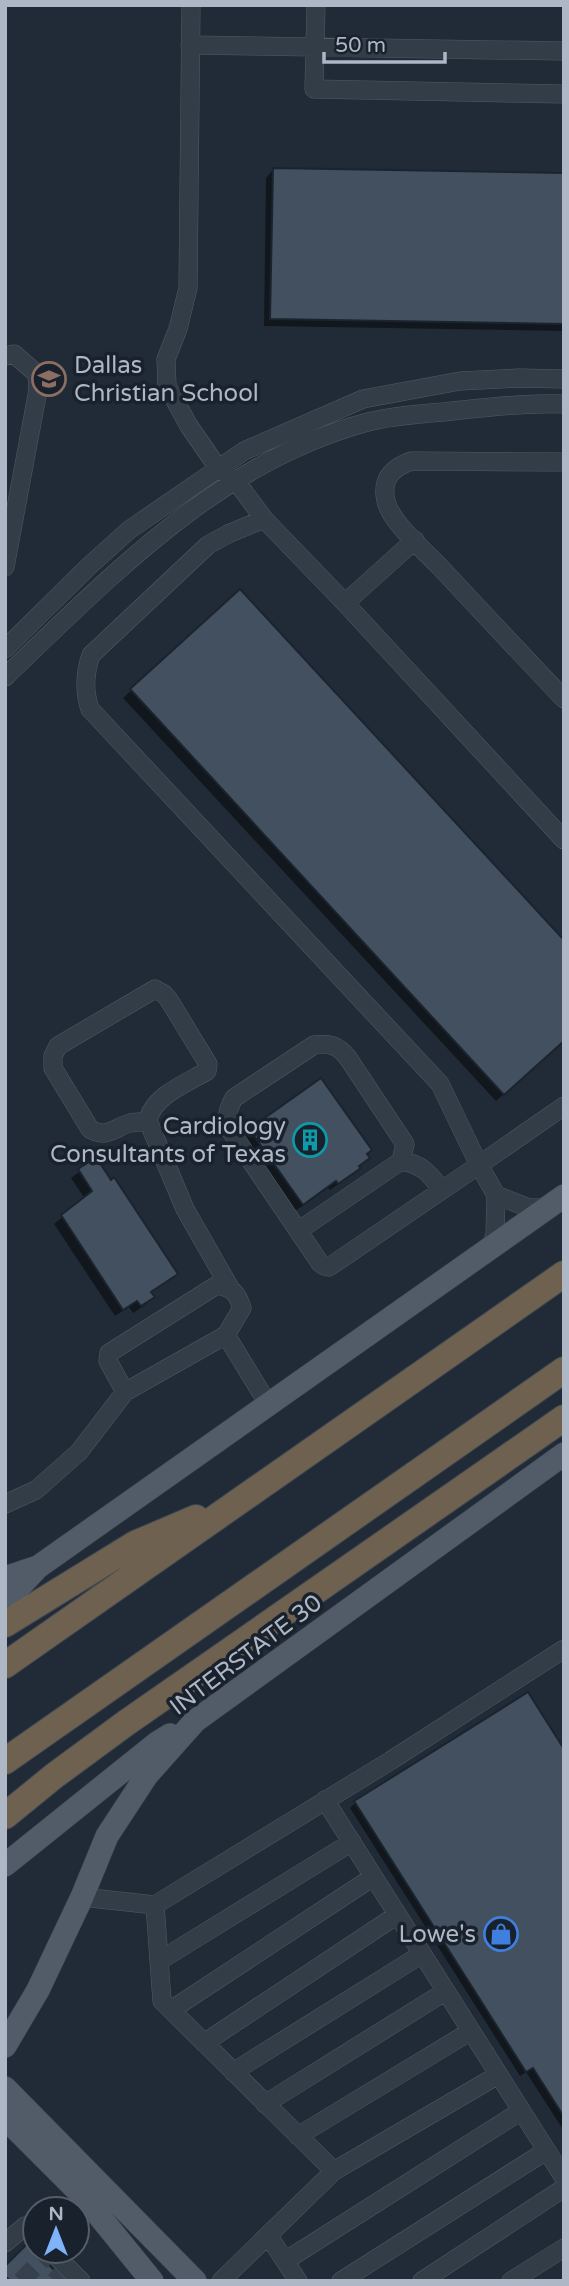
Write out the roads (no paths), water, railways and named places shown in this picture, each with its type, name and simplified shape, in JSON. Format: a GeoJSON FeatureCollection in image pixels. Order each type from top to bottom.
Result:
{"type":"FeatureCollection","features":[{"type":"Feature","properties":{"kind":"highway"},"geometry":{"type":"LineString","coordinates":[[5,1665],[564,1274]]}},
{"type":"Feature","properties":{"kind":"highway"},"geometry":{"type":"LineString","coordinates":[[5,1761],[564,1370]]}},
{"type":"Feature","properties":{"kind":"highway"},"geometry":{"type":"LineString","coordinates":[[5,1816],[64,1768],[215,1660],[564,1418]]}},
{"type":"Feature","properties":{"kind":"highway"},"geometry":{"type":"LineString","coordinates":[[5,1624],[135,1544],[249,1495]]}},
{"type":"Feature","properties":{"kind":"main road"},"geometry":{"type":"LineString","coordinates":[[5,1599],[38,1567],[555,1202]]}},
{"type":"Feature","properties":{"kind":"main road","name":"INTERSTATE 30"},"geometry":{"type":"LineString","coordinates":[[5,2046],[38,1990],[82,1897],[107,1836],[147,1774],[195,1721],[564,1454]]}},
{"type":"Feature","properties":{"kind":"main road"},"geometry":{"type":"LineString","coordinates":[[5,1578],[38,1567]]}},
{"type":"Feature","properties":{"kind":"main road"},"geometry":{"type":"LineString","coordinates":[[5,1865],[157,1743],[195,1721]]}},
{"type":"Feature","properties":{"kind":"main road"},"geometry":{"type":"LineString","coordinates":[[5,2088],[195,2281]]}},
{"type":"Feature","properties":{"kind":"main road"},"geometry":{"type":"LineString","coordinates":[[5,2118],[83,2196],[152,2281]]}},
{"type":"Feature","properties":{"kind":"street"},"geometry":{"type":"LineString","coordinates":[[191,5],[188,288],[178,329],[166,359],[167,386],[218,468],[236,481],[264,519],[564,840]]}},
{"type":"Feature","properties":{"kind":"street"},"geometry":{"type":"LineString","coordinates":[[316,5],[314,89],[564,94]]}},
{"type":"Feature","properties":{"kind":"street"},"geometry":{"type":"LineString","coordinates":[[190,45],[564,51]]}},
{"type":"Feature","properties":{"kind":"street"},"geometry":{"type":"LineString","coordinates":[[5,356],[14,354],[37,374],[38,390],[5,567]]}},
{"type":"Feature","properties":{"kind":"street"},"geometry":{"type":"LineString","coordinates":[[5,649],[128,530],[244,451],[363,399],[460,381],[564,379]]}},
{"type":"Feature","properties":{"kind":"street"},"geometry":{"type":"LineString","coordinates":[[5,677],[110,575],[201,502],[303,444],[368,422],[525,403],[564,404]]}},
{"type":"Feature","properties":{"kind":"street"},"geometry":{"type":"LineString","coordinates":[[564,462],[411,461],[396,466],[386,480],[386,499],[391,513],[564,699]]}},
{"type":"Feature","properties":{"kind":"street"},"geometry":{"type":"LineString","coordinates":[[264,519],[208,545],[91,654],[87,667],[86,698],[90,709],[440,1084],[496,1195],[495,1235],[489,1249]]}},
{"type":"Feature","properties":{"kind":"street"},"geometry":{"type":"LineString","coordinates":[[345,603],[415,540]]}},
{"type":"Feature","properties":{"kind":"street"},"geometry":{"type":"LineString","coordinates":[[5,1504],[36,1490],[79,1452],[125,1392],[226,1335],[242,1308],[238,1294],[230,1288],[185,1209],[148,1121],[149,1112],[156,1103],[207,1071],[208,1064],[169,1000],[155,989],[58,1046],[53,1056],[53,1068],[90,1129],[99,1134],[110,1134],[128,1124],[148,1121]]}},
{"type":"Feature","properties":{"kind":"street"},"geometry":{"type":"LineString","coordinates":[[401,1161],[405,1144],[339,1047],[326,1043],[314,1045],[234,1098],[227,1110],[227,1121],[233,1133],[320,1263],[330,1267],[564,1106]]}},
{"type":"Feature","properties":{"kind":"street"},"geometry":{"type":"LineString","coordinates":[[298,1231],[401,1161],[416,1163],[427,1170],[441,1189]]}},
{"type":"Feature","properties":{"kind":"street"},"geometry":{"type":"LineString","coordinates":[[496,1195],[529,1208],[555,1202]]}},
{"type":"Feature","properties":{"kind":"street"},"geometry":{"type":"LineString","coordinates":[[125,1392],[108,1360],[109,1353],[216,1285],[230,1288]]}},
{"type":"Feature","properties":{"kind":"street"},"geometry":{"type":"LineString","coordinates":[[226,1335],[268,1404]]}},
{"type":"Feature","properties":{"kind":"street"},"geometry":{"type":"LineString","coordinates":[[82,1897],[155,1905],[390,1761],[564,1649]]}},
{"type":"Feature","properties":{"kind":"street"},"geometry":{"type":"LineString","coordinates":[[325,1800],[564,2178]]}},
{"type":"Feature","properties":{"kind":"street"},"geometry":{"type":"LineString","coordinates":[[159,1961],[352,1843]]}},
{"type":"Feature","properties":{"kind":"street"},"geometry":{"type":"LineString","coordinates":[[171,2010],[373,1877]]}},
{"type":"Feature","properties":{"kind":"street"},"geometry":{"type":"LineString","coordinates":[[155,1905],[162,2001],[334,2171]]}},
{"type":"Feature","properties":{"kind":"street"},"geometry":{"type":"LineString","coordinates":[[204,2043],[397,1915]]}},
{"type":"Feature","properties":{"kind":"street"},"geometry":{"type":"LineString","coordinates":[[233,2072],[422,1954]]}},
{"type":"Feature","properties":{"kind":"street"},"geometry":{"type":"LineString","coordinates":[[265,2104],[446,1991]]}},
{"type":"Feature","properties":{"kind":"street"},"geometry":{"type":"LineString","coordinates":[[298,2136],[471,2031]]}},
{"type":"Feature","properties":{"kind":"street"},"geometry":{"type":"LineString","coordinates":[[221,2281],[334,2171],[498,2075]]}},
{"type":"Feature","properties":{"kind":"street"},"geometry":{"type":"LineString","coordinates":[[285,2261],[521,2111]]}},
{"type":"Feature","properties":{"kind":"street"},"geometry":{"type":"LineString","coordinates":[[341,2281],[547,2151]]}},
{"type":"Feature","properties":{"kind":"street"},"geometry":{"type":"LineString","coordinates":[[422,2281],[564,2188]]}},
{"type":"Feature","properties":{"kind":"street"},"geometry":{"type":"LineString","coordinates":[[5,2243],[21,2229]]}},
{"type":"Feature","properties":{"kind":"street"},"geometry":{"type":"LineString","coordinates":[[268,2235],[298,2281]]}},
{"type":"Feature","properties":{"kind":"street"},"geometry":{"type":"LineString","coordinates":[[511,2281],[564,2248]]}},
{"type":"Feature","properties":{"kind":"street"},"geometry":{"type":"LineString","coordinates":[[59,2265],[81,2281]]}},
{"type":"Feature","properties":{"kind":"tunnel"},"geometry":{"type":"LineString","coordinates":[[21,2281],[37,2265]]}},
{"type":"Feature","properties":{"kind":"tunnel"},"geometry":{"type":"LineString","coordinates":[[55,2281],[61,2274]]}},
{"type":"Feature","properties":{"kind":"place","name":"Dallas Christian School"},"geometry":{"type":"Point","coordinates":[49,379]}},
{"type":"Feature","properties":{"kind":"place","name":"Cardiology Consultants of Texas"},"geometry":{"type":"Point","coordinates":[310,1140]}},
{"type":"Feature","properties":{"kind":"place","name":"Lowe's"},"geometry":{"type":"Point","coordinates":[501,1934]}}]}
